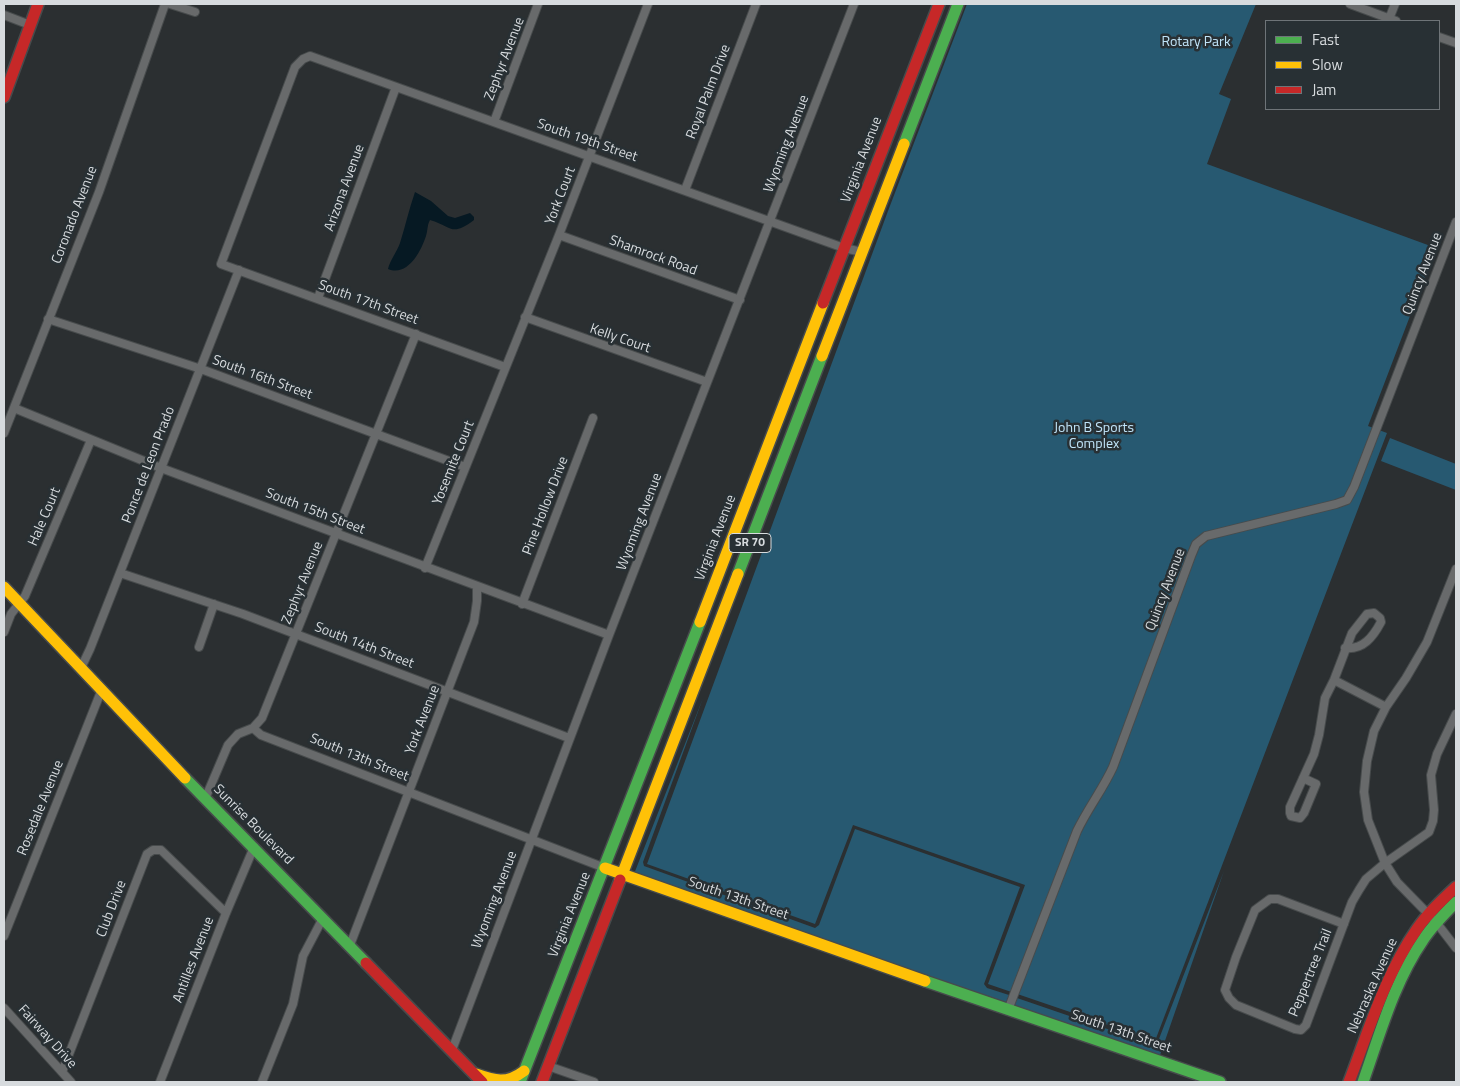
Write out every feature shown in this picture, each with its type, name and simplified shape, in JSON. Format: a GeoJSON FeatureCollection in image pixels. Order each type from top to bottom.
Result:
{"type":"FeatureCollection","features":[{"type":"Feature","properties":{"kind":"main road"},"geometry":{"type":"LineString","coordinates":[[4,97],[38,4]]}},
{"type":"Feature","properties":{"kind":"main road"},"geometry":{"type":"LineString","coordinates":[[925,91],[919,77],[940,4]]}},
{"type":"Feature","properties":{"kind":"main road","name":"Virginia Avenue"},"geometry":{"type":"LineString","coordinates":[[520,1082],[605,868],[940,4]]}},
{"type":"Feature","properties":{"kind":"main road","name":"SR 70"},"geometry":{"type":"LineString","coordinates":[[542,1082],[958,4]]}},
{"type":"Feature","properties":{"kind":"main road","name":"Sunrise Boulevard"},"geometry":{"type":"LineString","coordinates":[[4,587],[205,799],[482,1082]]}},
{"type":"Feature","properties":{"kind":"main road","name":"South 13th Street"},"geometry":{"type":"LineString","coordinates":[[605,868],[1008,1010],[1220,1082]]}},
{"type":"Feature","properties":{"kind":"main road","name":"Nebraska Avenue"},"geometry":{"type":"LineString","coordinates":[[1350,1082],[1383,993],[1409,940],[1432,918],[1456,887]]}},
{"type":"Feature","properties":{"kind":"main road","name":"Nebraska Avenue"},"geometry":{"type":"LineString","coordinates":[[1363,1082],[1394,998],[1432,918],[1456,902]]}},
{"type":"Feature","properties":{"kind":"main road"},"geometry":{"type":"LineString","coordinates":[[1383,993],[1394,998]]}},
{"type":"Feature","properties":{"kind":"main road"},"geometry":{"type":"LineString","coordinates":[[1356,1064],[1368,1069]]}},
{"type":"Feature","properties":{"kind":"main road"},"geometry":{"type":"LineString","coordinates":[[473,1073],[495,1080],[506,1081],[512,1080],[524,1071]]}},
{"type":"Feature","properties":{"kind":"street","name":"Coronado Avenue"},"geometry":{"type":"LineString","coordinates":[[4,432],[99,192],[165,4]]}},
{"type":"Feature","properties":{"kind":"street"},"geometry":{"type":"LineString","coordinates":[[170,4],[195,12]]}},
{"type":"Feature","properties":{"kind":"street","name":"Zephyr Avenue"},"geometry":{"type":"LineString","coordinates":[[494,122],[538,4]]}},
{"type":"Feature","properties":{"kind":"street","name":"York Court"},"geometry":{"type":"LineString","coordinates":[[505,367],[559,235],[648,4]]}},
{"type":"Feature","properties":{"kind":"street","name":"Royal Palm Drive"},"geometry":{"type":"LineString","coordinates":[[685,190],[756,4]]}},
{"type":"Feature","properties":{"kind":"street","name":"Wyoming Avenue"},"geometry":{"type":"LineString","coordinates":[[452,1050],[608,635],[854,4]]}},
{"type":"Feature","properties":{"kind":"street"},"geometry":{"type":"LineString","coordinates":[[1350,4],[1393,20],[1395,4]]}},
{"type":"Feature","properties":{"kind":"street"},"geometry":{"type":"LineString","coordinates":[[4,15],[30,26]]}},
{"type":"Feature","properties":{"kind":"street"},"geometry":{"type":"LineString","coordinates":[[1440,37],[1456,43]]}},
{"type":"Feature","properties":{"kind":"street","name":"South 19th Street"},"geometry":{"type":"LineString","coordinates":[[221,264],[295,67],[303,59],[310,56],[844,248],[862,252]]}},
{"type":"Feature","properties":{"kind":"street","name":"Arizona Avenue"},"geometry":{"type":"LineString","coordinates":[[318,298],[396,87]]}},
{"type":"Feature","properties":{"kind":"street","name":"Quincy Avenue"},"geometry":{"type":"LineString","coordinates":[[1008,1010],[1077,831],[1113,767],[1196,544],[1206,536],[1347,500],[1354,487],[1456,222]]}},
{"type":"Feature","properties":{"kind":"street","name":"Shamrock Road"},"geometry":{"type":"LineString","coordinates":[[559,235],[740,300]]}},
{"type":"Feature","properties":{"kind":"street","name":"South 17th Street"},"geometry":{"type":"LineString","coordinates":[[221,264],[505,367]]}},
{"type":"Feature","properties":{"kind":"street","name":"Ponce de Leon Prado"},"geometry":{"type":"LineString","coordinates":[[81,668],[239,270]]}},
{"type":"Feature","properties":{"kind":"street","name":"Kelly Court"},"geometry":{"type":"LineString","coordinates":[[525,317],[707,382]]}},
{"type":"Feature","properties":{"kind":"street","name":"South 16th Street"},"geometry":{"type":"LineString","coordinates":[[48,319],[201,368],[466,468]]}},
{"type":"Feature","properties":{"kind":"street","name":"Zephyr Avenue"},"geometry":{"type":"LineString","coordinates":[[254,728],[262,718],[416,334]]}},
{"type":"Feature","properties":{"kind":"street","name":"Yosemite Court"},"geometry":{"type":"LineString","coordinates":[[426,568],[505,367]]}},
{"type":"Feature","properties":{"kind":"street","name":"South 15th Street"},"geometry":{"type":"LineString","coordinates":[[14,408],[161,468],[608,635]]}},
{"type":"Feature","properties":{"kind":"street","name":"Pine Hollow Drive"},"geometry":{"type":"LineString","coordinates":[[522,604],[593,418]]}},
{"type":"Feature","properties":{"kind":"street","name":"Hale Court"},"geometry":{"type":"LineString","coordinates":[[4,632],[11,614],[25,596],[91,440]]}},
{"type":"Feature","properties":{"kind":"street"},"geometry":{"type":"LineString","coordinates":[[1456,568],[1427,642],[1406,678],[1386,706],[1374,731],[1367,762],[1364,792],[1368,820],[1385,863],[1397,882],[1432,918],[1456,948]]}},
{"type":"Feature","properties":{"kind":"street","name":"South 14th Street"},"geometry":{"type":"LineString","coordinates":[[120,573],[296,634],[570,738]]}},
{"type":"Feature","properties":{"kind":"street","name":"York Avenue"},"geometry":{"type":"LineString","coordinates":[[350,945],[474,622],[477,586]]}},
{"type":"Feature","properties":{"kind":"street"},"geometry":{"type":"LineString","coordinates":[[199,647],[214,604]]}},
{"type":"Feature","properties":{"kind":"street"},"geometry":{"type":"LineString","coordinates":[[705,608],[722,615]]}},
{"type":"Feature","properties":{"kind":"street"},"geometry":{"type":"LineString","coordinates":[[1303,778],[1316,784],[1304,813],[1300,818],[1295,818],[1291,816],[1290,807],[1303,778],[1314,754],[1319,735],[1324,698],[1334,680],[1345,648],[1352,633],[1367,614],[1374,612],[1381,622],[1376,633],[1362,646],[1354,649],[1345,648]]}},
{"type":"Feature","properties":{"kind":"street"},"geometry":{"type":"LineString","coordinates":[[1334,680],[1386,706]]}},
{"type":"Feature","properties":{"kind":"street","name":"Rosedale Avenue"},"geometry":{"type":"LineString","coordinates":[[4,936],[102,689]]}},
{"type":"Feature","properties":{"kind":"street","name":"Peppertree Trail"},"geometry":{"type":"LineString","coordinates":[[1344,924],[1278,899],[1270,899],[1263,903],[1255,910],[1236,957],[1225,990],[1229,998],[1236,1005],[1301,1030],[1306,1025],[1344,924],[1352,902],[1362,884],[1385,863],[1429,832],[1434,810],[1431,776],[1437,754],[1456,714]]}},
{"type":"Feature","properties":{"kind":"street"},"geometry":{"type":"LineString","coordinates":[[205,799],[228,745],[238,734],[254,728]]}},
{"type":"Feature","properties":{"kind":"street","name":"South 13th Street"},"geometry":{"type":"LineString","coordinates":[[254,728],[260,735],[605,868]]}},
{"type":"Feature","properties":{"kind":"street","name":"Antilles Avenue"},"geometry":{"type":"LineString","coordinates":[[160,1082],[254,847]]}},
{"type":"Feature","properties":{"kind":"street","name":"Club Drive"},"geometry":{"type":"LineString","coordinates":[[62,1072],[147,854],[152,850],[161,850],[226,914]]}},
{"type":"Feature","properties":{"kind":"street"},"geometry":{"type":"LineString","coordinates":[[262,1082],[293,1004],[303,956],[323,918]]}},
{"type":"Feature","properties":{"kind":"street","name":"Fairway Drive"},"geometry":{"type":"LineString","coordinates":[[4,1010],[71,1082]]}},
{"type":"Feature","properties":{"kind":"street"},"geometry":{"type":"LineString","coordinates":[[548,1066],[594,1082]]}},
{"type":"Feature","properties":{"kind":"green space","name":"John B Sports Complex"},"geometry":{"type":"Polygon","coordinates":[[[967,4],[1256,4],[1219,94],[1231,99],[1207,164],[1436,248],[1368,426],[1387,433],[1155,1041],[988,984],[1025,885],[853,825],[815,924],[647,864],[888,211],[967,4]]]}},
{"type":"Feature","properties":{"kind":"green space"},"geometry":{"type":"Polygon","coordinates":[[[1390,438],[1456,464],[1456,490],[1381,461],[1390,438]]]}},
{"type":"Feature","properties":{"kind":"green space"},"geometry":{"type":"Polygon","coordinates":[[[703,698],[643,862],[644,866],[815,928],[819,925],[855,829],[1020,887],[984,984],[987,988],[1009,995],[1006,1005],[634,874],[703,698]]]}},
{"type":"Feature","properties":{"kind":"green space"},"geometry":{"type":"Polygon","coordinates":[[[1224,871],[1159,1058],[1013,1008],[1017,998],[1154,1045],[1157,1044],[1224,871]]]}},
{"type":"Feature","properties":{"kind":"shaded area"},"geometry":{"type":"Polygon","coordinates":[[[415,192],[431,201],[448,216],[455,218],[470,213],[474,220],[461,228],[452,229],[430,220],[424,242],[413,261],[402,269],[388,269],[400,243],[415,192]]]}},
{"type":"Feature","properties":{"kind":"traffic: fast"},"geometry":{"type":"LineString","coordinates":[[904,144],[958,4]]}},
{"type":"Feature","properties":{"kind":"traffic: fast"},"geometry":{"type":"LineString","coordinates":[[738,574],[822,356]]}},
{"type":"Feature","properties":{"kind":"traffic: fast"},"geometry":{"type":"LineString","coordinates":[[520,1082],[700,622]]}},
{"type":"Feature","properties":{"kind":"traffic: fast"},"geometry":{"type":"LineString","coordinates":[[185,778],[366,963]]}},
{"type":"Feature","properties":{"kind":"traffic: fast"},"geometry":{"type":"LineString","coordinates":[[1363,1082],[1388,1009],[1404,973],[1427,935],[1438,920],[1456,902]]}},
{"type":"Feature","properties":{"kind":"traffic: fast"},"geometry":{"type":"LineString","coordinates":[[925,981],[1220,1082]]}},
{"type":"Feature","properties":{"kind":"traffic: slow"},"geometry":{"type":"LineString","coordinates":[[822,356],[904,144]]}},
{"type":"Feature","properties":{"kind":"traffic: slow"},"geometry":{"type":"LineString","coordinates":[[700,622],[823,303]]}},
{"type":"Feature","properties":{"kind":"traffic: slow"},"geometry":{"type":"LineString","coordinates":[[620,880],[738,574]]}},
{"type":"Feature","properties":{"kind":"traffic: slow"},"geometry":{"type":"LineString","coordinates":[[4,587],[185,778]]}},
{"type":"Feature","properties":{"kind":"traffic: slow"},"geometry":{"type":"LineString","coordinates":[[605,868],[925,981]]}},
{"type":"Feature","properties":{"kind":"traffic: slow"},"geometry":{"type":"LineString","coordinates":[[476,1074],[495,1080],[506,1080],[524,1071]]}},
{"type":"Feature","properties":{"kind":"traffic: jam"},"geometry":{"type":"LineString","coordinates":[[4,97],[38,4]]}},
{"type":"Feature","properties":{"kind":"traffic: jam"},"geometry":{"type":"LineString","coordinates":[[823,303],[939,4]]}},
{"type":"Feature","properties":{"kind":"traffic: jam"},"geometry":{"type":"LineString","coordinates":[[542,1082],[620,880]]}},
{"type":"Feature","properties":{"kind":"traffic: jam"},"geometry":{"type":"LineString","coordinates":[[1349,1082],[1378,1003],[1396,965],[1417,929],[1440,902],[1456,887]]}},
{"type":"Feature","properties":{"kind":"traffic: jam"},"geometry":{"type":"LineString","coordinates":[[366,963],[482,1082]]}},
{"type":"Feature","properties":{"kind":"park label","name":"Rotary Park"},"geometry":{"type":"Point","coordinates":[1196,43]}}]}
